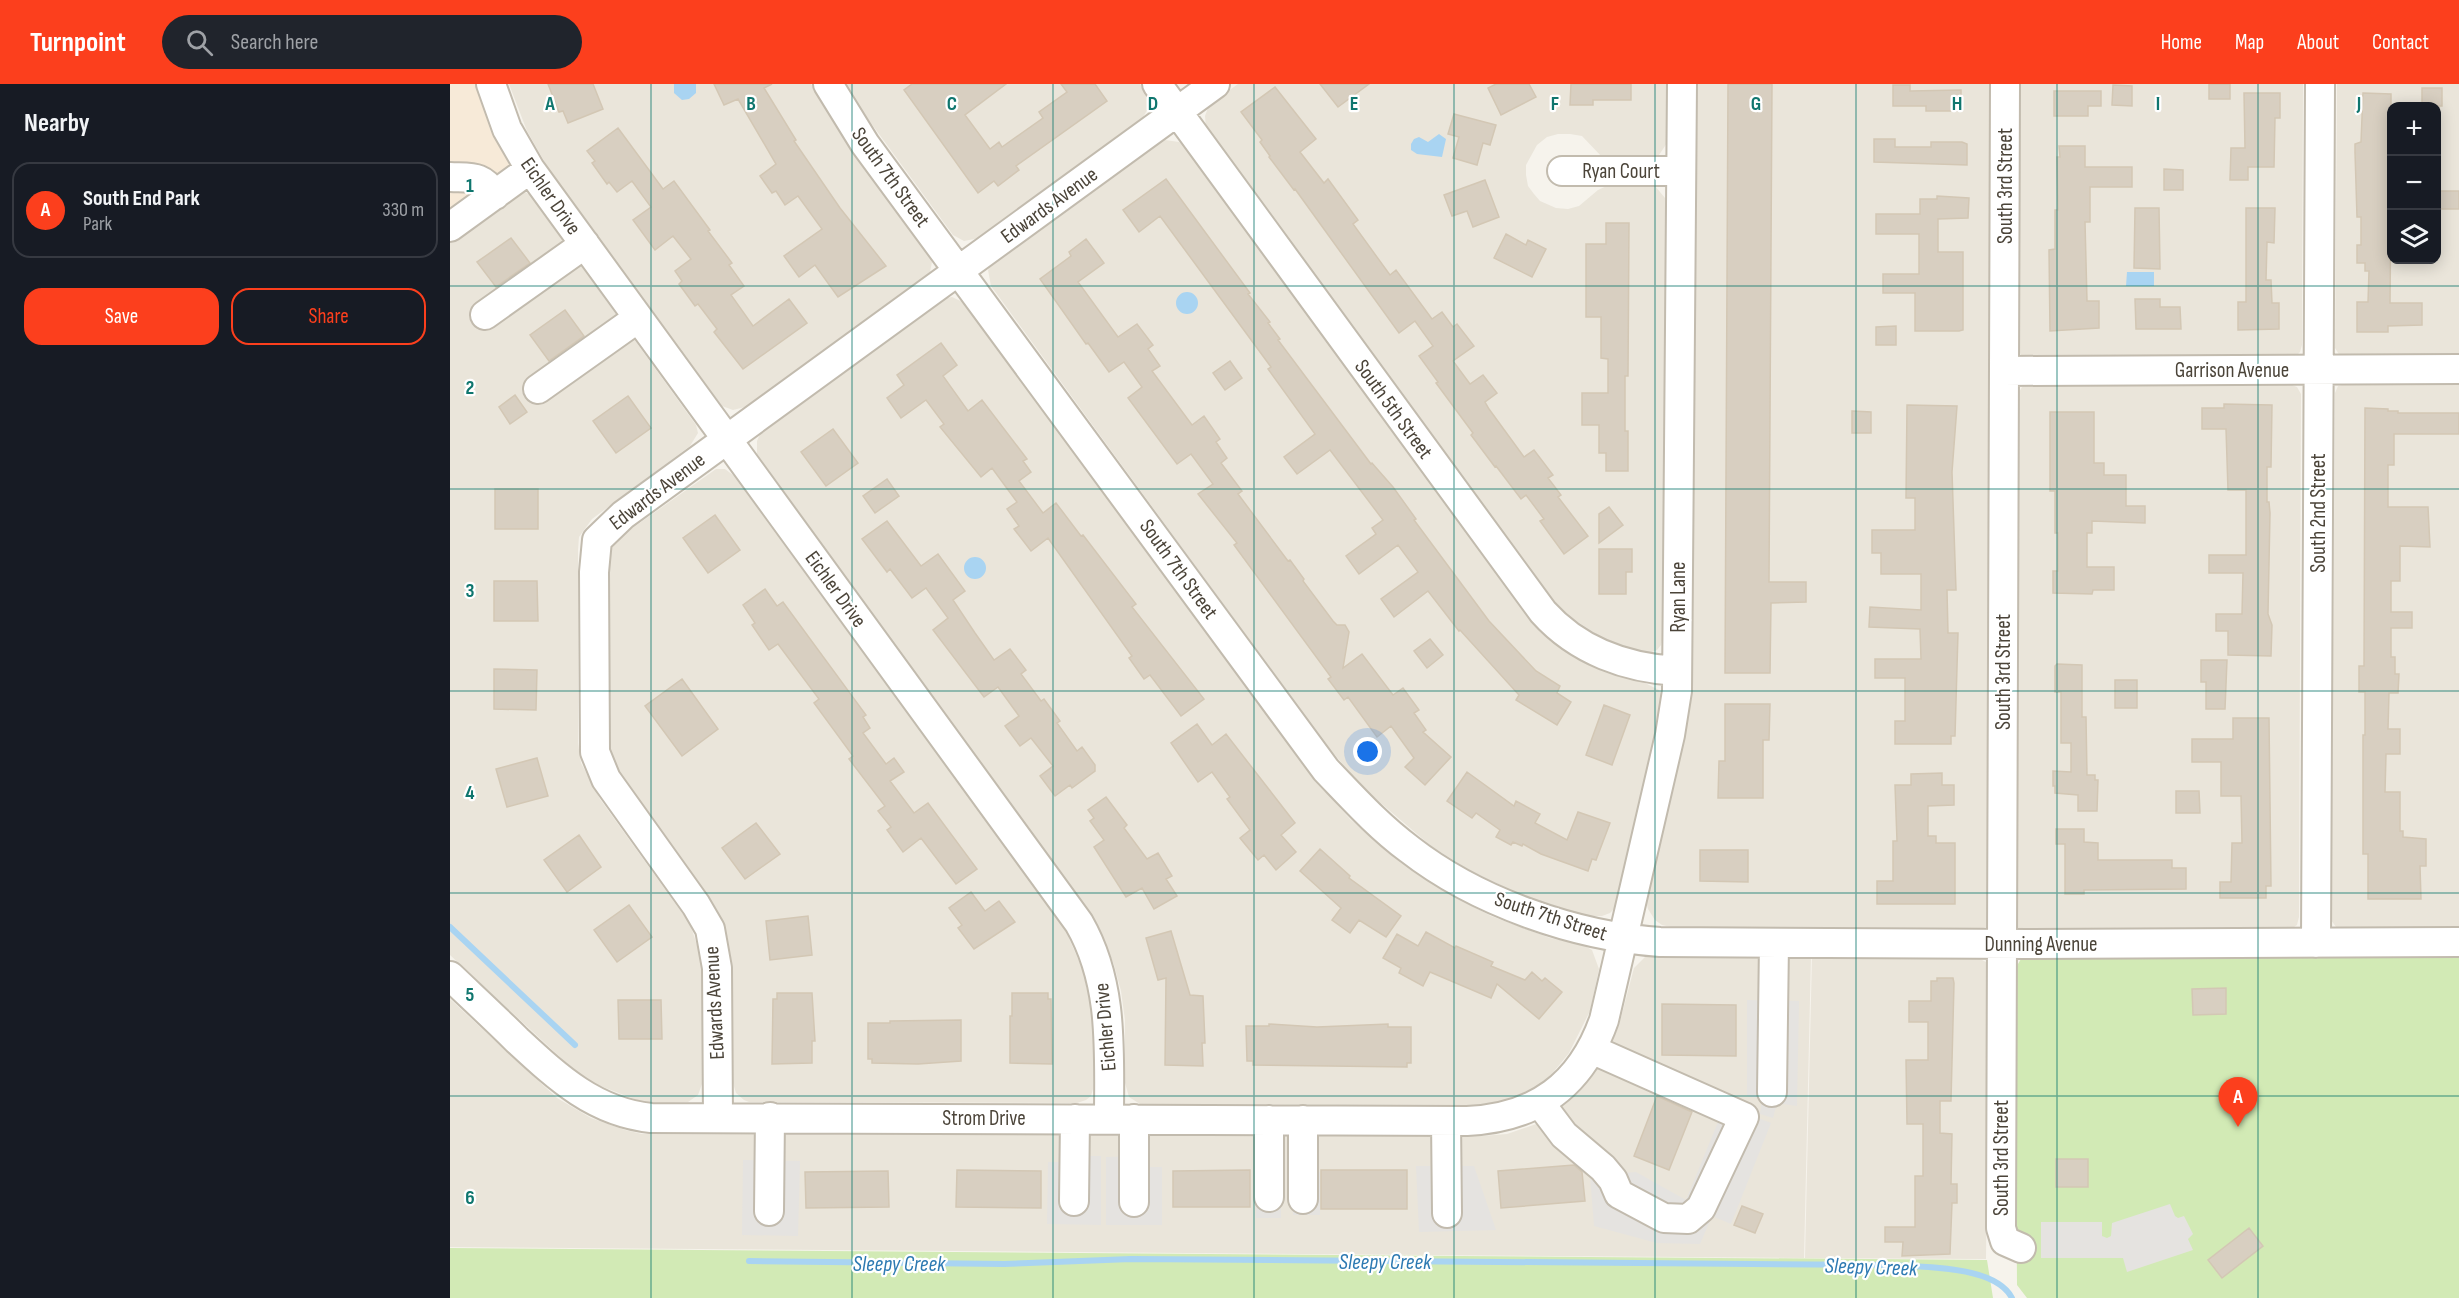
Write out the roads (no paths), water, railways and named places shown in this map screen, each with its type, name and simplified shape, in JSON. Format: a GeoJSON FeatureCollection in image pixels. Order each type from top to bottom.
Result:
{"type":"FeatureCollection","features":[{"type":"Feature","properties":{"kind":"street","name":"Eichler Drive"},"geometry":{"type":"LineString","coordinates":[[492,84],[504,121],[530,169],[1066,903],[1085,933],[1100,969],[1108,1012],[1134,1202]]}},
{"type":"Feature","properties":{"kind":"street","name":"South 7th Street"},"geometry":{"type":"LineString","coordinates":[[828,84],[859,136],[960,270],[1312,751],[1360,806],[1411,851],[1484,895],[1538,916],[1624,938]]}},
{"type":"Feature","properties":{"kind":"street","name":"South 5th Street"},"geometry":{"type":"LineString","coordinates":[[1157,84],[1544,612],[1573,638],[1608,657],[1645,668],[1677,671]]}},
{"type":"Feature","properties":{"kind":"street","name":"Edwards Avenue"},"geometry":{"type":"LineString","coordinates":[[717,1117],[717,968],[710,929],[696,905],[613,790],[597,758],[594,733],[596,543],[601,533],[726,439],[1215,84]]}},
{"type":"Feature","properties":{"kind":"street","name":"Ryan Lane"},"geometry":{"type":"LineString","coordinates":[[1550,1095],[1576,1073],[1591,1049],[1604,1020],[1676,702],[1682,84]]}},
{"type":"Feature","properties":{"kind":"street","name":"South 3rd Street"},"geometry":{"type":"LineString","coordinates":[[2005,84],[2001,1228],[2005,1241],[2021,1248]]}},
{"type":"Feature","properties":{"kind":"street","name":"South 2nd Street"},"geometry":{"type":"LineString","coordinates":[[2316,943],[2320,84]]}},
{"type":"Feature","properties":{"kind":"street"},"geometry":{"type":"LineString","coordinates":[[450,227],[530,169]]}},
{"type":"Feature","properties":{"kind":"street","name":"Ryan Court"},"geometry":{"type":"LineString","coordinates":[[1562,171],[1681,171]]}},
{"type":"Feature","properties":{"kind":"street"},"geometry":{"type":"LineString","coordinates":[[450,177],[481,180],[495,195]]}},
{"type":"Feature","properties":{"kind":"street"},"geometry":{"type":"LineString","coordinates":[[485,315],[585,244]]}},
{"type":"Feature","properties":{"kind":"street"},"geometry":{"type":"LineString","coordinates":[[538,389],[639,318]]}},
{"type":"Feature","properties":{"kind":"street","name":"Garrison Avenue"},"geometry":{"type":"LineString","coordinates":[[2004,371],[2459,369]]}},
{"type":"Feature","properties":{"kind":"street","name":"Dunning Avenue"},"geometry":{"type":"LineString","coordinates":[[1624,938],[1660,942],[1774,943],[2459,942]]}},
{"type":"Feature","properties":{"kind":"street"},"geometry":{"type":"LineString","coordinates":[[1772,1092],[1774,943]]}},
{"type":"Feature","properties":{"kind":"street","name":"Strom Drive"},"geometry":{"type":"LineString","coordinates":[[450,976],[547,1068],[587,1098],[614,1110],[645,1117],[1446,1121],[1494,1119],[1519,1113],[1550,1095]]}},
{"type":"Feature","properties":{"kind":"street"},"geometry":{"type":"LineString","coordinates":[[1550,1095],[1564,1134],[1603,1168],[1613,1180],[1619,1194],[1664,1218],[1688,1219],[1701,1208],[1744,1117],[1591,1049]]}},
{"type":"Feature","properties":{"kind":"street"},"geometry":{"type":"LineString","coordinates":[[769,1211],[770,1116]]}},
{"type":"Feature","properties":{"kind":"street"},"geometry":{"type":"LineString","coordinates":[[1074,1200],[1075,1119]]}},
{"type":"Feature","properties":{"kind":"street"},"geometry":{"type":"LineString","coordinates":[[1269,1120],[1269,1197]]}},
{"type":"Feature","properties":{"kind":"street"},"geometry":{"type":"LineString","coordinates":[[1303,1120],[1303,1199]]}},
{"type":"Feature","properties":{"kind":"street"},"geometry":{"type":"LineString","coordinates":[[1446,1121],[1447,1213]]}},
{"type":"Feature","properties":{"kind":"water"},"geometry":{"type":"Polygon","coordinates":[[[674,84],[696,84],[696,93],[689,99],[682,100],[674,93],[674,84]]]}},
{"type":"Feature","properties":{"kind":"water"},"geometry":{"type":"Polygon","coordinates":[[[1439,134],[1446,139],[1442,157],[1417,154],[1411,150],[1414,139],[1419,137],[1428,142],[1439,134]]]}},
{"type":"Feature","properties":{"kind":"water"},"geometry":{"type":"Polygon","coordinates":[[[2127,272],[2154,272],[2154,286],[2126,286],[2127,272]]]}},
{"type":"Feature","properties":{"kind":"water"},"geometry":{"type":"Polygon","coordinates":[[[1187,292],[1195,295],[1198,303],[1195,311],[1187,314],[1179,311],[1176,303],[1179,295],[1187,292]]]}},
{"type":"Feature","properties":{"kind":"water"},"geometry":{"type":"Polygon","coordinates":[[[975,557],[983,560],[986,568],[983,576],[975,579],[967,576],[964,568],[967,560],[975,557]]]}},
{"type":"Feature","properties":{"kind":"waterway","name":"Sleepy Creek"},"geometry":{"type":"LineString","coordinates":[[450,927],[575,1045]]}},
{"type":"Feature","properties":{"kind":"waterway","name":"Sleepy Creek"},"geometry":{"type":"LineString","coordinates":[[749,1261],[1004,1264],[1131,1259],[1888,1265],[1937,1268],[1974,1274],[1990,1279],[2003,1287],[2012,1298]]}},
{"type":"Feature","properties":{"kind":"place","name":"South End Park"},"geometry":{"type":"Point","coordinates":[2238,1127]}}]}
